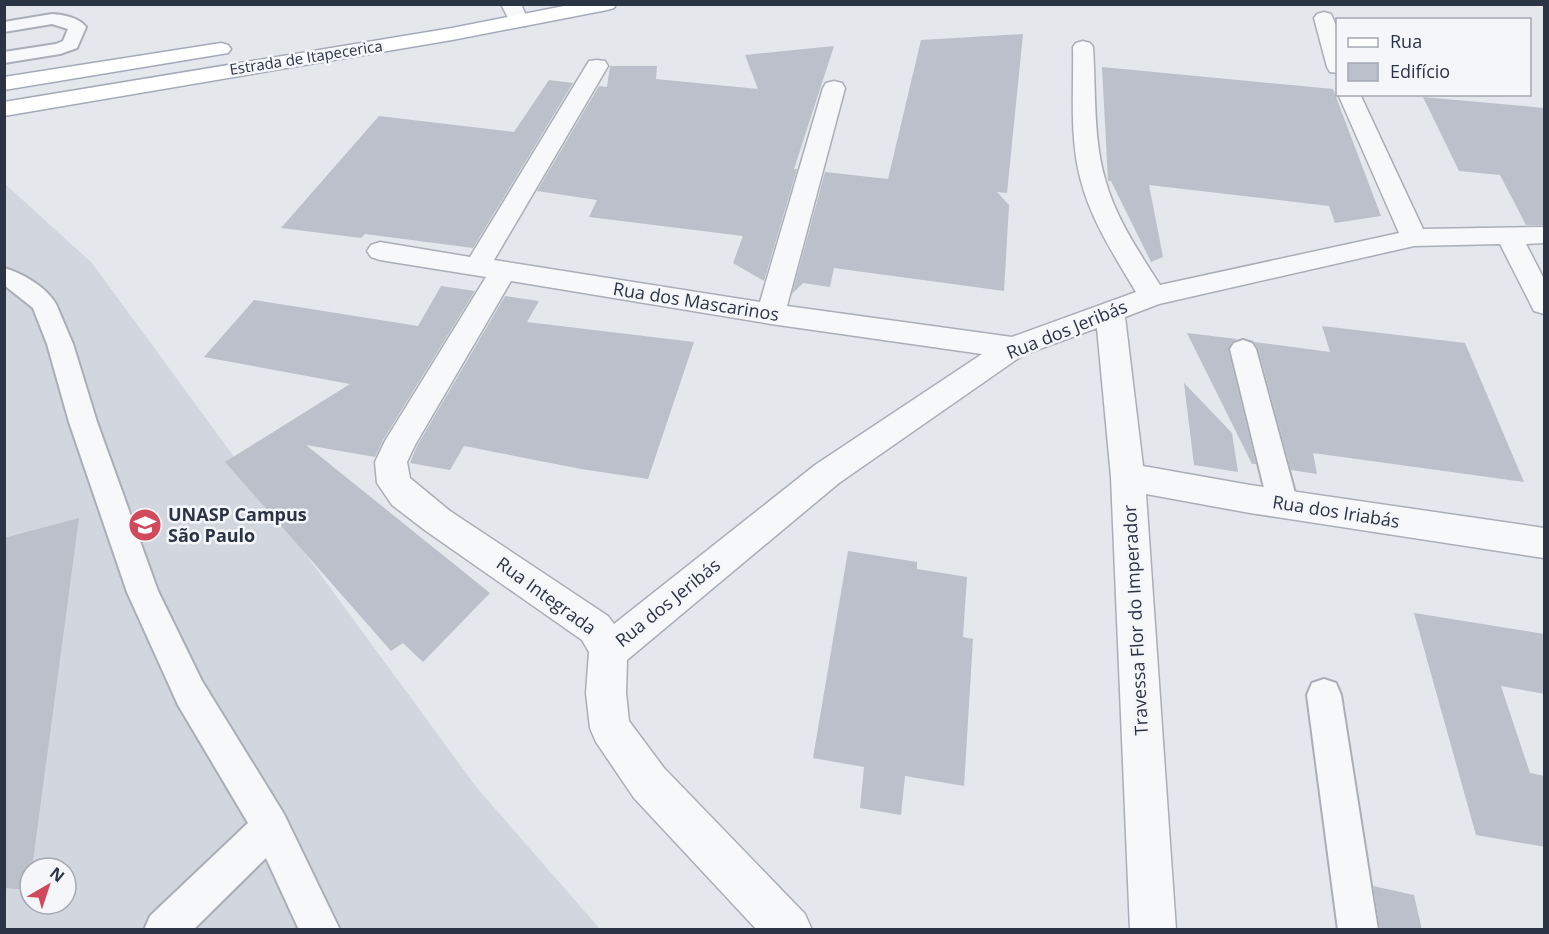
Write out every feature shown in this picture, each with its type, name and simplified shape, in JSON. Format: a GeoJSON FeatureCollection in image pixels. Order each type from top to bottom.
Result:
{"type":"FeatureCollection","features":[{"type":"Feature","properties":{"kind":"main road","name":"Estrada de Itapecerica"},"geometry":{"type":"LineString","coordinates":[[4,109],[514,11],[537,4]]}},
{"type":"Feature","properties":{"kind":"main road","name":"Estrada de Itapecerica"},"geometry":{"type":"LineString","coordinates":[[414,20],[607,4]]}},
{"type":"Feature","properties":{"kind":"main road","name":"Estrada de Itapecerica"},"geometry":{"type":"LineString","coordinates":[[4,84],[237,46]]}},
{"type":"Feature","properties":{"kind":"street"},"geometry":{"type":"LineString","coordinates":[[1324,18],[1336,60]]}},
{"type":"Feature","properties":{"kind":"street"},"geometry":{"type":"LineString","coordinates":[[1083,47],[1086,120],[1093,181],[1103,210],[1153,296]]}},
{"type":"Feature","properties":{"kind":"street","name":"Rua Integrada"},"geometry":{"type":"LineString","coordinates":[[597,66],[401,441],[392,462],[394,483],[404,495],[438,521],[581,617],[599,633],[608,652],[606,693],[610,728],[649,783],[789,930]]}},
{"type":"Feature","properties":{"kind":"street"},"geometry":{"type":"LineString","coordinates":[[771,314],[834,88]]}},
{"type":"Feature","properties":{"kind":"street"},"geometry":{"type":"LineString","coordinates":[[1350,96],[1414,238]]}},
{"type":"Feature","properties":{"kind":"street"},"geometry":{"type":"LineString","coordinates":[[1508,235],[1545,304]]}},
{"type":"Feature","properties":{"kind":"street","name":"Rua dos Jeribás"},"geometry":{"type":"LineString","coordinates":[[608,652],[827,474],[1013,348],[1153,296],[1414,238],[1545,235]]}},
{"type":"Feature","properties":{"kind":"street","name":"Rua dos Mascarinos"},"geometry":{"type":"LineString","coordinates":[[380,251],[771,314],[1013,348]]}},
{"type":"Feature","properties":{"kind":"street","name":"Travessa Flor do Imperador"},"geometry":{"type":"LineString","coordinates":[[1110,311],[1128,477],[1153,930]]}},
{"type":"Feature","properties":{"kind":"street","name":"Rua dos Iriabás"},"geometry":{"type":"LineString","coordinates":[[1128,477],[1283,504],[1545,543]]}},
{"type":"Feature","properties":{"kind":"lane"},"geometry":{"type":"LineString","coordinates":[[4,27],[48,20],[71,22],[77,27],[71,44],[60,49],[4,58]]}},
{"type":"Feature","properties":{"kind":"lane"},"geometry":{"type":"LineString","coordinates":[[4,276],[18,282],[44,304],[60,344],[83,422],[143,592],[190,693],[271,826],[320,930]]}},
{"type":"Feature","properties":{"kind":"lane"},"geometry":{"type":"LineString","coordinates":[[1243,350],[1283,504]]}},
{"type":"Feature","properties":{"kind":"lane"},"geometry":{"type":"LineString","coordinates":[[1324,694],[1358,930]]}},
{"type":"Feature","properties":{"kind":"lane"},"geometry":{"type":"LineString","coordinates":[[164,930],[271,826]]}},
{"type":"Feature","properties":{"kind":"shaded area","name":"UNASP Campus São Paulo"},"geometry":{"type":"Polygon","coordinates":[[[4,183],[92,263],[477,788],[600,929],[5,929],[4,183]]]}},
{"type":"Feature","properties":{"kind":"building"},"geometry":{"type":"Polygon","coordinates":[[[1023,34],[1007,193],[997,192],[1009,205],[1004,291],[834,268],[830,287],[803,283],[792,294],[825,172],[888,179],[921,40],[1023,34]]]}},
{"type":"Feature","properties":{"kind":"building"},"geometry":{"type":"Polygon","coordinates":[[[834,46],[794,169],[797,169],[764,281],[733,263],[743,236],[589,217],[597,200],[537,191],[599,86],[607,87],[610,66],[657,66],[656,79],[758,89],[745,55],[834,46]]]}},
{"type":"Feature","properties":{"kind":"building"},"geometry":{"type":"Polygon","coordinates":[[[1102,67],[1333,89],[1381,216],[1335,223],[1329,206],[1149,185],[1163,257],[1151,262],[1111,181],[1108,181],[1102,67]]]}},
{"type":"Feature","properties":{"kind":"building"},"geometry":{"type":"Polygon","coordinates":[[[549,80],[573,83],[473,248],[365,234],[361,238],[281,228],[379,116],[514,132],[549,80]]]}},
{"type":"Feature","properties":{"kind":"building"},"geometry":{"type":"Polygon","coordinates":[[[1423,97],[1545,108],[1545,225],[1526,225],[1500,175],[1459,171],[1423,97]]]}},
{"type":"Feature","properties":{"kind":"building"},"geometry":{"type":"Polygon","coordinates":[[[441,286],[475,291],[383,440],[375,457],[306,445],[490,593],[423,662],[403,643],[391,651],[225,462],[350,384],[204,357],[254,300],[418,326],[441,286]]]}},
{"type":"Feature","properties":{"kind":"building"},"geometry":{"type":"Polygon","coordinates":[[[505,296],[539,301],[527,322],[694,342],[648,479],[581,469],[464,446],[450,470],[410,463],[417,446],[505,296]]]}},
{"type":"Feature","properties":{"kind":"building"},"geometry":{"type":"Polygon","coordinates":[[[1322,326],[1465,343],[1524,482],[1313,453],[1317,474],[1291,470],[1258,348],[1254,342],[1330,352],[1322,326]]]}},
{"type":"Feature","properties":{"kind":"building"},"geometry":{"type":"Polygon","coordinates":[[[1187,333],[1237,339],[1232,342],[1228,350],[1256,464],[1252,464],[1187,333]]]}},
{"type":"Feature","properties":{"kind":"building"},"geometry":{"type":"Polygon","coordinates":[[[1184,383],[1232,433],[1238,472],[1194,465],[1184,383]]]}},
{"type":"Feature","properties":{"kind":"building"},"geometry":{"type":"Polygon","coordinates":[[[79,518],[34,856],[18,856],[18,889],[4,888],[4,538],[79,518]]]}},
{"type":"Feature","properties":{"kind":"building"},"geometry":{"type":"Polygon","coordinates":[[[848,551],[917,562],[917,569],[967,577],[963,637],[973,639],[964,786],[905,776],[901,815],[860,808],[864,767],[813,758],[848,551]]]}},
{"type":"Feature","properties":{"kind":"building"},"geometry":{"type":"Polygon","coordinates":[[[1414,613],[1545,634],[1545,694],[1501,686],[1530,773],[1545,776],[1545,847],[1476,835],[1414,613]]]}},
{"type":"Feature","properties":{"kind":"building"},"geometry":{"type":"Polygon","coordinates":[[[1373,886],[1414,895],[1422,930],[1380,930],[1373,886]]]}},
{"type":"Feature","properties":{"kind":"place","name":"UNASP Campus São Paulo"},"geometry":{"type":"Point","coordinates":[145,525]}}]}
